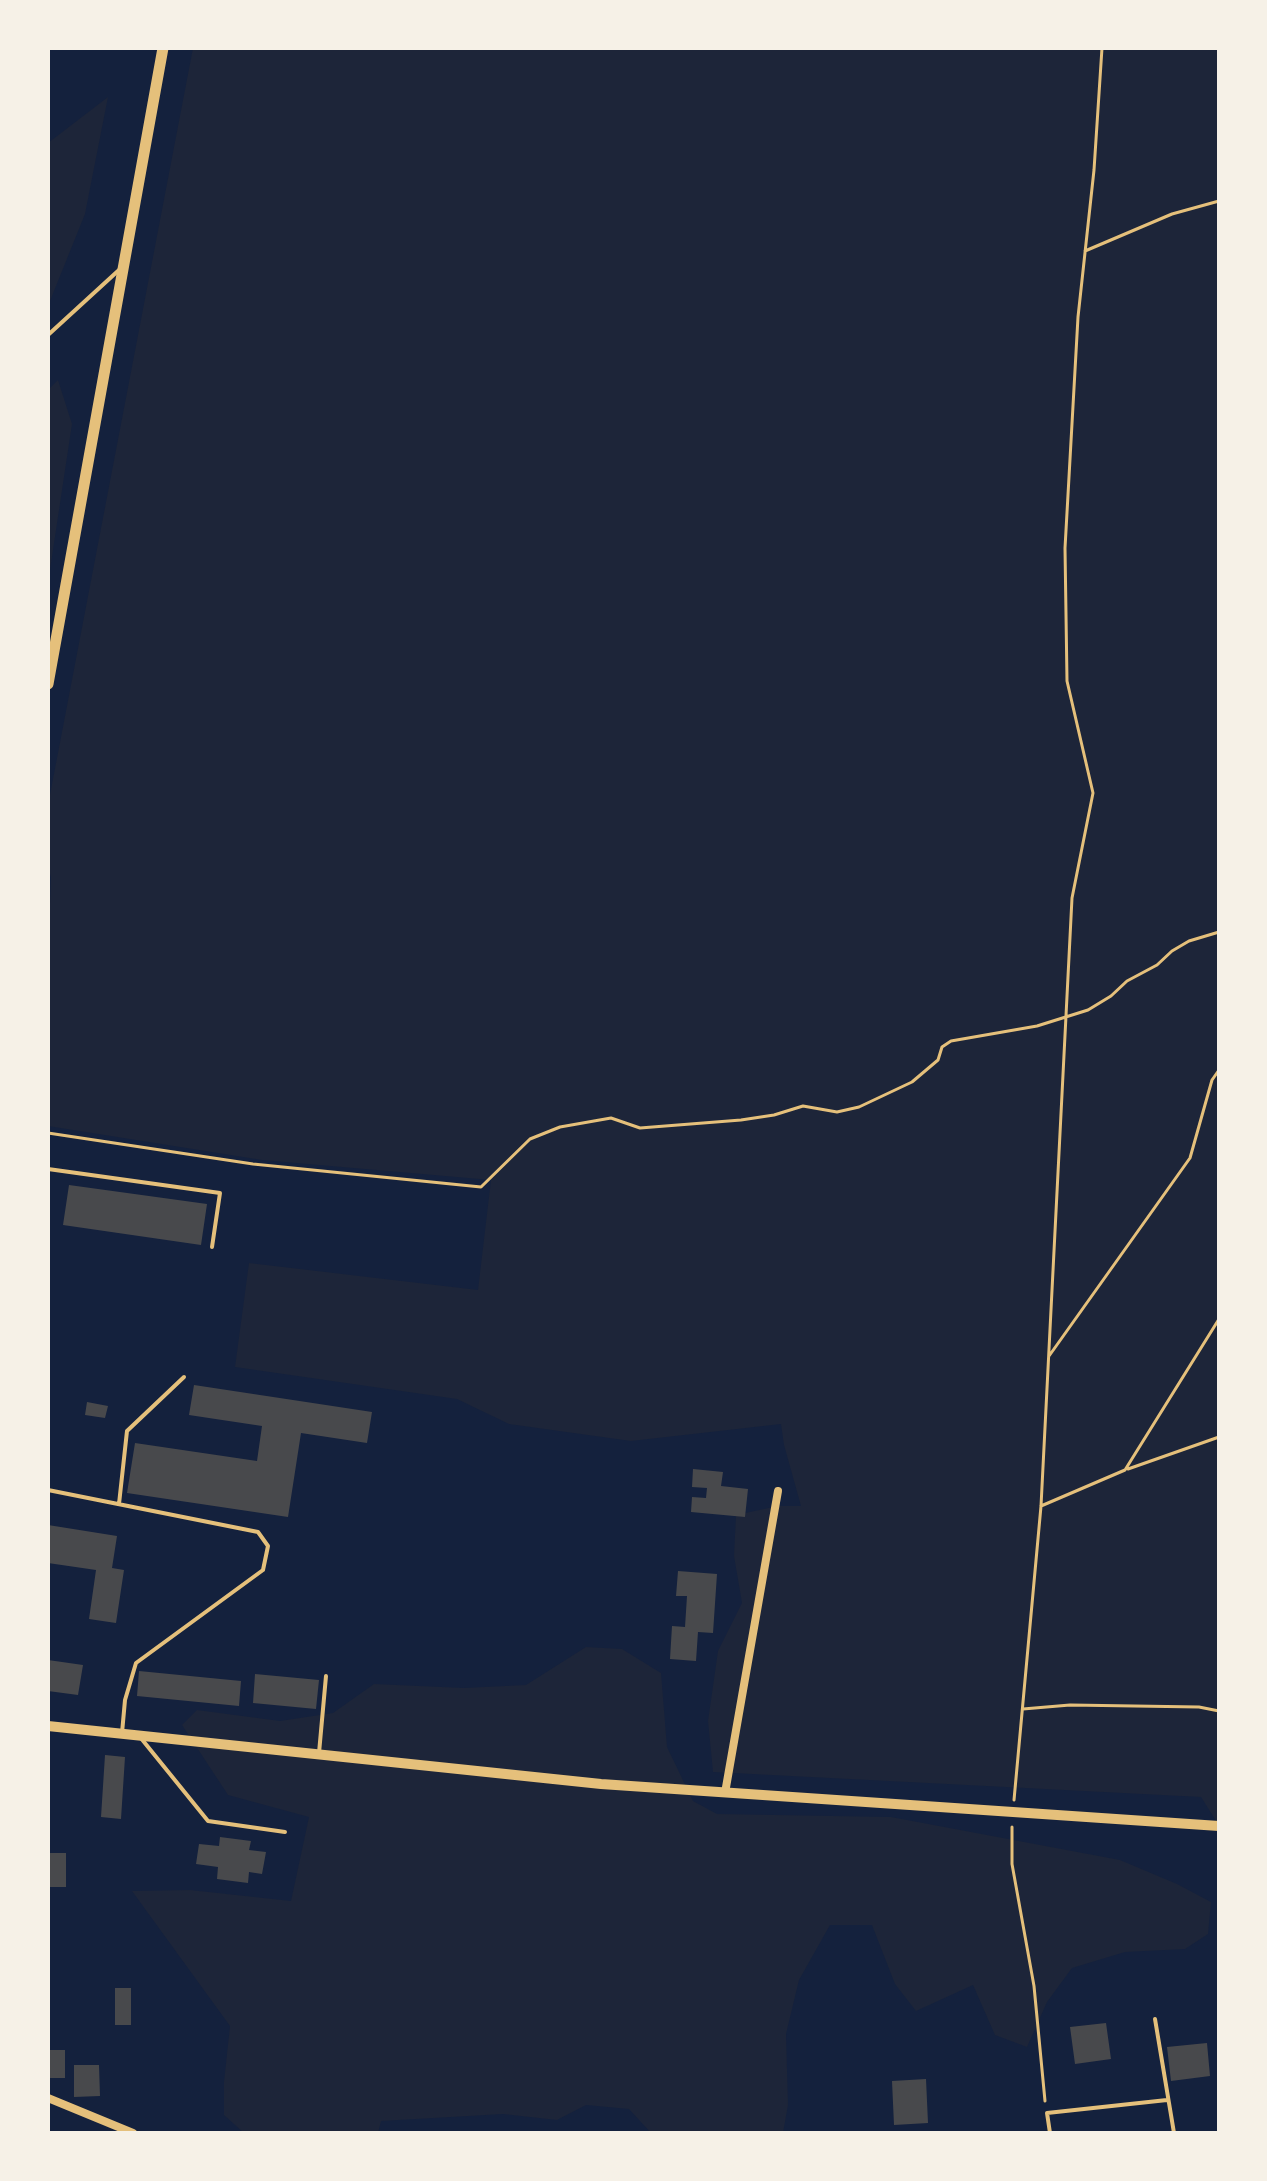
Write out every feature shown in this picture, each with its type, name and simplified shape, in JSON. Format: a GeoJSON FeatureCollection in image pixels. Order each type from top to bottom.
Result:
{"type":"FeatureCollection","features":[{"type":"Feature","properties":{"kind":"main road"},"geometry":{"type":"LineString","coordinates":[[48,684],[163,48]]}},
{"type":"Feature","properties":{"kind":"street"},"geometry":{"type":"LineString","coordinates":[[725,1793],[778,1491]]}},
{"type":"Feature","properties":{"kind":"street"},"geometry":{"type":"LineString","coordinates":[[48,1726],[601,1784],[1219,1826]]}},
{"type":"Feature","properties":{"kind":"street"},"geometry":{"type":"LineString","coordinates":[[48,2098],[133,2133]]}},
{"type":"Feature","properties":{"kind":"lane"},"geometry":{"type":"LineString","coordinates":[[48,335],[123,266]]}},
{"type":"Feature","properties":{"kind":"lane"},"geometry":{"type":"LineString","coordinates":[[48,1169],[220,1193],[212,1247]]}},
{"type":"Feature","properties":{"kind":"lane"},"geometry":{"type":"LineString","coordinates":[[119,1504],[127,1431],[184,1377]]}},
{"type":"Feature","properties":{"kind":"lane"},"geometry":{"type":"LineString","coordinates":[[48,1490],[258,1532],[268,1546],[263,1570],[136,1663],[125,1700],[122,1733]]}},
{"type":"Feature","properties":{"kind":"lane"},"geometry":{"type":"LineString","coordinates":[[319,1753],[326,1676]]}},
{"type":"Feature","properties":{"kind":"lane"},"geometry":{"type":"LineString","coordinates":[[139,1735],[208,1821],[285,1832]]}},
{"type":"Feature","properties":{"kind":"lane"},"geometry":{"type":"LineString","coordinates":[[1155,2019],[1174,2133]]}},
{"type":"Feature","properties":{"kind":"lane"},"geometry":{"type":"LineString","coordinates":[[1050,2133],[1047,2113],[1167,2100]]}},
{"type":"Feature","properties":{"kind":"path"},"geometry":{"type":"LineString","coordinates":[[1047,2113],[1034,1986],[1012,1864],[1013,1812],[1041,1506],[1072,898],[1093,793],[1067,681],[1065,548],[1078,317],[1094,170],[1102,48]]}},
{"type":"Feature","properties":{"kind":"path"},"geometry":{"type":"LineString","coordinates":[[1085,251],[1172,214],[1219,201]]}},
{"type":"Feature","properties":{"kind":"path"},"geometry":{"type":"LineString","coordinates":[[48,1133],[253,1164],[481,1187],[530,1139],[560,1127],[611,1118],[640,1128],[741,1120],[803,1106],[837,1112],[859,1107],[912,1082],[938,1060],[942,1047],[951,1041],[1037,1026],[1088,1010],[1111,996],[1127,981],[1157,965],[1172,951],[1189,941],[1219,932]]}},
{"type":"Feature","properties":{"kind":"path"},"geometry":{"type":"LineString","coordinates":[[1047,1359],[1190,1158],[1212,1080],[1219,1070]]}},
{"type":"Feature","properties":{"kind":"path"},"geometry":{"type":"LineString","coordinates":[[1125,1470],[1219,1319]]}},
{"type":"Feature","properties":{"kind":"path"},"geometry":{"type":"LineString","coordinates":[[1041,1506],[1125,1470],[1219,1437]]}},
{"type":"Feature","properties":{"kind":"path"},"geometry":{"type":"LineString","coordinates":[[1023,1709],[1070,1705],[1199,1707],[1219,1711]]}},
{"type":"Feature","properties":{"kind":"shaded area"},"geometry":{"type":"Polygon","coordinates":[[[193,48],[1219,48],[1219,1894],[1218,1824],[1201,1797],[713,1772],[708,1721],[718,1651],[742,1603],[734,1556],[736,1515],[778,1506],[801,1506],[781,1424],[631,1441],[509,1424],[457,1399],[235,1367],[249,1263],[478,1290],[491,1180],[262,1160],[48,1126],[51,877],[48,869],[48,805],[193,48]]]}},
{"type":"Feature","properties":{"kind":"shaded area"},"geometry":{"type":"Polygon","coordinates":[[[108,97],[85,214],[48,306],[48,143],[108,97]]]}},
{"type":"Feature","properties":{"kind":"shaded area"},"geometry":{"type":"Polygon","coordinates":[[[58,380],[72,424],[48,583],[48,390],[58,380]]]}},
{"type":"Feature","properties":{"kind":"shaded area"},"geometry":{"type":"Polygon","coordinates":[[[586,1647],[622,1649],[661,1673],[667,1747],[693,1801],[717,1814],[891,1817],[1120,1860],[1211,1902],[1208,1934],[1185,1949],[1125,1952],[1072,1968],[1047,2002],[1027,2047],[995,2035],[973,1985],[916,2011],[895,1984],[872,1925],[830,1925],[799,1980],[786,2034],[788,2105],[783,2133],[651,2133],[629,2109],[586,2105],[557,2120],[503,2114],[381,2121],[378,2133],[244,2133],[224,2115],[230,2026],[132,1891],[190,1890],[291,1901],[309,1817],[228,1795],[182,1725],[197,1710],[280,1721],[333,1713],[374,1684],[464,1688],[526,1685],[586,1647]]]}},
{"type":"Feature","properties":{"kind":"building"},"geometry":{"type":"Polygon","coordinates":[[[69,1185],[207,1204],[201,1245],[63,1225],[69,1185]]]}},
{"type":"Feature","properties":{"kind":"building"},"geometry":{"type":"Polygon","coordinates":[[[194,1385],[372,1412],[367,1443],[301,1433],[288,1517],[127,1493],[135,1443],[257,1461],[262,1426],[189,1415],[194,1385]]]}},
{"type":"Feature","properties":{"kind":"building"},"geometry":{"type":"Polygon","coordinates":[[[87,1402],[108,1406],[105,1418],[85,1415],[87,1402]]]}},
{"type":"Feature","properties":{"kind":"building"},"geometry":{"type":"Polygon","coordinates":[[[693,1469],[723,1472],[721,1486],[748,1489],[745,1517],[691,1512],[692,1497],[706,1498],[707,1488],[692,1487],[693,1469]]]}},
{"type":"Feature","properties":{"kind":"building"},"geometry":{"type":"Polygon","coordinates":[[[48,1525],[117,1536],[112,1568],[124,1570],[116,1623],[89,1619],[96,1570],[48,1563],[48,1525]]]}},
{"type":"Feature","properties":{"kind":"building"},"geometry":{"type":"Polygon","coordinates":[[[678,1571],[717,1574],[713,1633],[698,1632],[696,1661],[670,1659],[672,1626],[685,1627],[687,1596],[676,1596],[678,1571]]]}},
{"type":"Feature","properties":{"kind":"building"},"geometry":{"type":"Polygon","coordinates":[[[48,1660],[83,1665],[78,1695],[48,1691],[48,1660]]]}},
{"type":"Feature","properties":{"kind":"building"},"geometry":{"type":"Polygon","coordinates":[[[139,1671],[241,1681],[239,1706],[137,1696],[139,1671]]]}},
{"type":"Feature","properties":{"kind":"building"},"geometry":{"type":"Polygon","coordinates":[[[255,1674],[319,1680],[316,1709],[253,1703],[255,1674]]]}},
{"type":"Feature","properties":{"kind":"building"},"geometry":{"type":"Polygon","coordinates":[[[105,1755],[125,1757],[121,1819],[101,1817],[105,1755]]]}},
{"type":"Feature","properties":{"kind":"building"},"geometry":{"type":"Polygon","coordinates":[[[220,1837],[251,1841],[249,1850],[266,1852],[262,1874],[249,1872],[248,1883],[217,1879],[218,1867],[196,1864],[199,1844],[219,1846],[220,1837]]]}},
{"type":"Feature","properties":{"kind":"building"},"geometry":{"type":"Polygon","coordinates":[[[48,1853],[66,1853],[66,1887],[48,1887],[48,1853]]]}},
{"type":"Feature","properties":{"kind":"building"},"geometry":{"type":"Polygon","coordinates":[[[115,1988],[131,1988],[131,2025],[115,2025],[115,1988]]]}},
{"type":"Feature","properties":{"kind":"building"},"geometry":{"type":"Polygon","coordinates":[[[1106,2023],[1111,2059],[1075,2064],[1070,2027],[1106,2023]]]}},
{"type":"Feature","properties":{"kind":"building"},"geometry":{"type":"Polygon","coordinates":[[[1207,2043],[1210,2076],[1171,2081],[1167,2047],[1207,2043]]]}},
{"type":"Feature","properties":{"kind":"building"},"geometry":{"type":"Polygon","coordinates":[[[48,2050],[65,2050],[65,2078],[48,2078],[48,2050]]]}},
{"type":"Feature","properties":{"kind":"building"},"geometry":{"type":"Polygon","coordinates":[[[74,2065],[99,2065],[100,2096],[74,2097],[74,2065]]]}},
{"type":"Feature","properties":{"kind":"building"},"geometry":{"type":"Polygon","coordinates":[[[926,2079],[928,2123],[894,2125],[892,2081],[926,2079]]]}}]}
